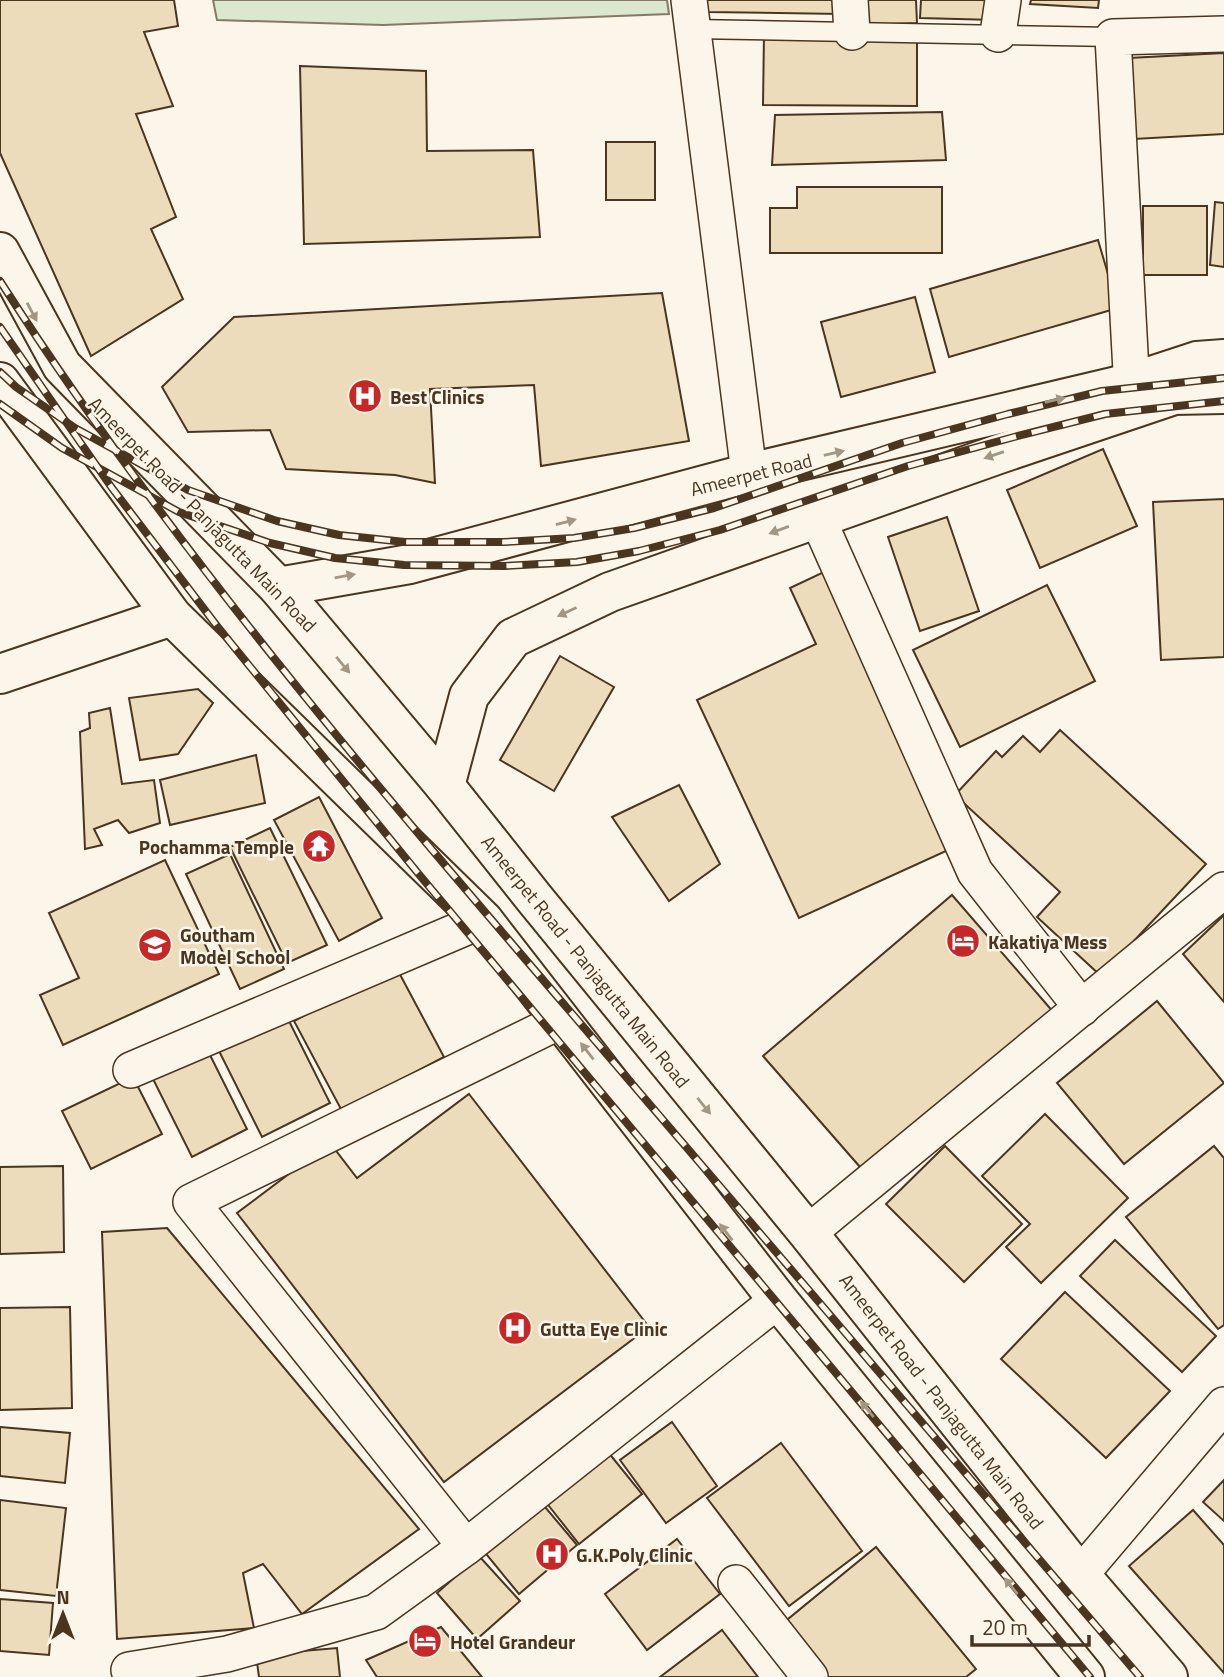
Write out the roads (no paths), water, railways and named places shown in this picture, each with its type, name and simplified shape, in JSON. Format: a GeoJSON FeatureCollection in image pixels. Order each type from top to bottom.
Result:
{"type":"FeatureCollection","features":[{"type":"Feature","properties":{"kind":"main road","name":"Ameerpet Road - Panjagutta Main Road"},"geometry":{"type":"LineString","coordinates":[[0,252],[62,366],[278,587],[445,786],[542,909],[808,1233],[1080,1575],[1168,1677]]}},
{"type":"Feature","properties":{"kind":"main road","name":"Ameerpet Road"},"geometry":{"type":"LineString","coordinates":[[445,786],[469,696],[513,638],[610,592],[817,517],[1131,396],[1215,356]]}},
{"type":"Feature","properties":{"kind":"main road"},"geometry":{"type":"LineString","coordinates":[[0,382],[172,616],[483,920],[779,1300],[1085,1677]]}},
{"type":"Feature","properties":{"kind":"main road","name":"Ameerpet Road"},"geometry":{"type":"LineString","coordinates":[[278,587],[410,564],[749,473],[1131,396],[1224,394]]}},
{"type":"Feature","properties":{"kind":"main road"},"geometry":{"type":"LineString","coordinates":[[0,674],[172,616]]}},
{"type":"Feature","properties":{"kind":"street"},"geometry":{"type":"LineString","coordinates":[[999,34],[1003,0]]}},
{"type":"Feature","properties":{"kind":"street"},"geometry":{"type":"LineString","coordinates":[[690,14],[749,473]]}},
{"type":"Feature","properties":{"kind":"street"},"geometry":{"type":"LineString","coordinates":[[1131,396],[1113,37],[1224,34]]}},
{"type":"Feature","properties":{"kind":"street"},"geometry":{"type":"LineString","coordinates":[[817,517],[975,872],[1082,1008]]}},
{"type":"Feature","properties":{"kind":"street"},"geometry":{"type":"LineString","coordinates":[[808,1233],[1224,890]]}},
{"type":"Feature","properties":{"kind":"street"},"geometry":{"type":"LineString","coordinates":[[131,1070],[483,920]]}},
{"type":"Feature","properties":{"kind":"street"},"geometry":{"type":"LineString","coordinates":[[466,1547],[191,1202],[562,1020]]}},
{"type":"Feature","properties":{"kind":"street"},"geometry":{"type":"LineString","coordinates":[[129,1671],[227,1654],[376,1612],[466,1547],[779,1300]]}},
{"type":"Feature","properties":{"kind":"street"},"geometry":{"type":"LineString","coordinates":[[1080,1575],[1224,1405]]}},
{"type":"Feature","properties":{"kind":"street"},"geometry":{"type":"LineString","coordinates":[[736,1583],[810,1677]]}},
{"type":"Feature","properties":{"kind":"lane"},"geometry":{"type":"LineString","coordinates":[[690,14],[851,16],[999,34],[1113,37]]}},
{"type":"Feature","properties":{"kind":"railway"},"geometry":{"type":"LineString","coordinates":[[0,281],[131,471],[200,564],[344,745],[1140,1677]]}},
{"type":"Feature","properties":{"kind":"railway"},"geometry":{"type":"LineString","coordinates":[[0,327],[112,488],[217,626],[417,872],[1090,1677]]}},
{"type":"Feature","properties":{"kind":"railway"},"geometry":{"type":"LineString","coordinates":[[0,372],[16,387],[75,428],[188,490],[277,521],[339,535],[405,542],[504,542],[574,538],[634,528],[714,508],[902,443],[1008,414],[1102,391],[1224,378]]}},
{"type":"Feature","properties":{"kind":"railway"},"geometry":{"type":"LineString","coordinates":[[0,404],[62,448],[179,512],[270,543],[335,558],[404,565],[504,566],[577,562],[639,551],[720,530],[908,466],[1014,437],[1105,414],[1224,401]]}},
{"type":"Feature","properties":{"kind":"place","name":"Best Clinics"},"geometry":{"type":"Point","coordinates":[365,396]}},
{"type":"Feature","properties":{"kind":"place","name":"Pochamma Temple"},"geometry":{"type":"Point","coordinates":[319,846]}},
{"type":"Feature","properties":{"kind":"place","name":"Kakatiya Mess"},"geometry":{"type":"Point","coordinates":[963,941]}},
{"type":"Feature","properties":{"kind":"place","name":"Goutham Model School"},"geometry":{"type":"Point","coordinates":[155,945]}},
{"type":"Feature","properties":{"kind":"place","name":"Gutta Eye Clinic"},"geometry":{"type":"Point","coordinates":[515,1328]}},
{"type":"Feature","properties":{"kind":"place","name":"G.K.Poly Clinic"},"geometry":{"type":"Point","coordinates":[552,1554]}},
{"type":"Feature","properties":{"kind":"place","name":"Hotel Grandeur"},"geometry":{"type":"Point","coordinates":[425,1641]}}]}
